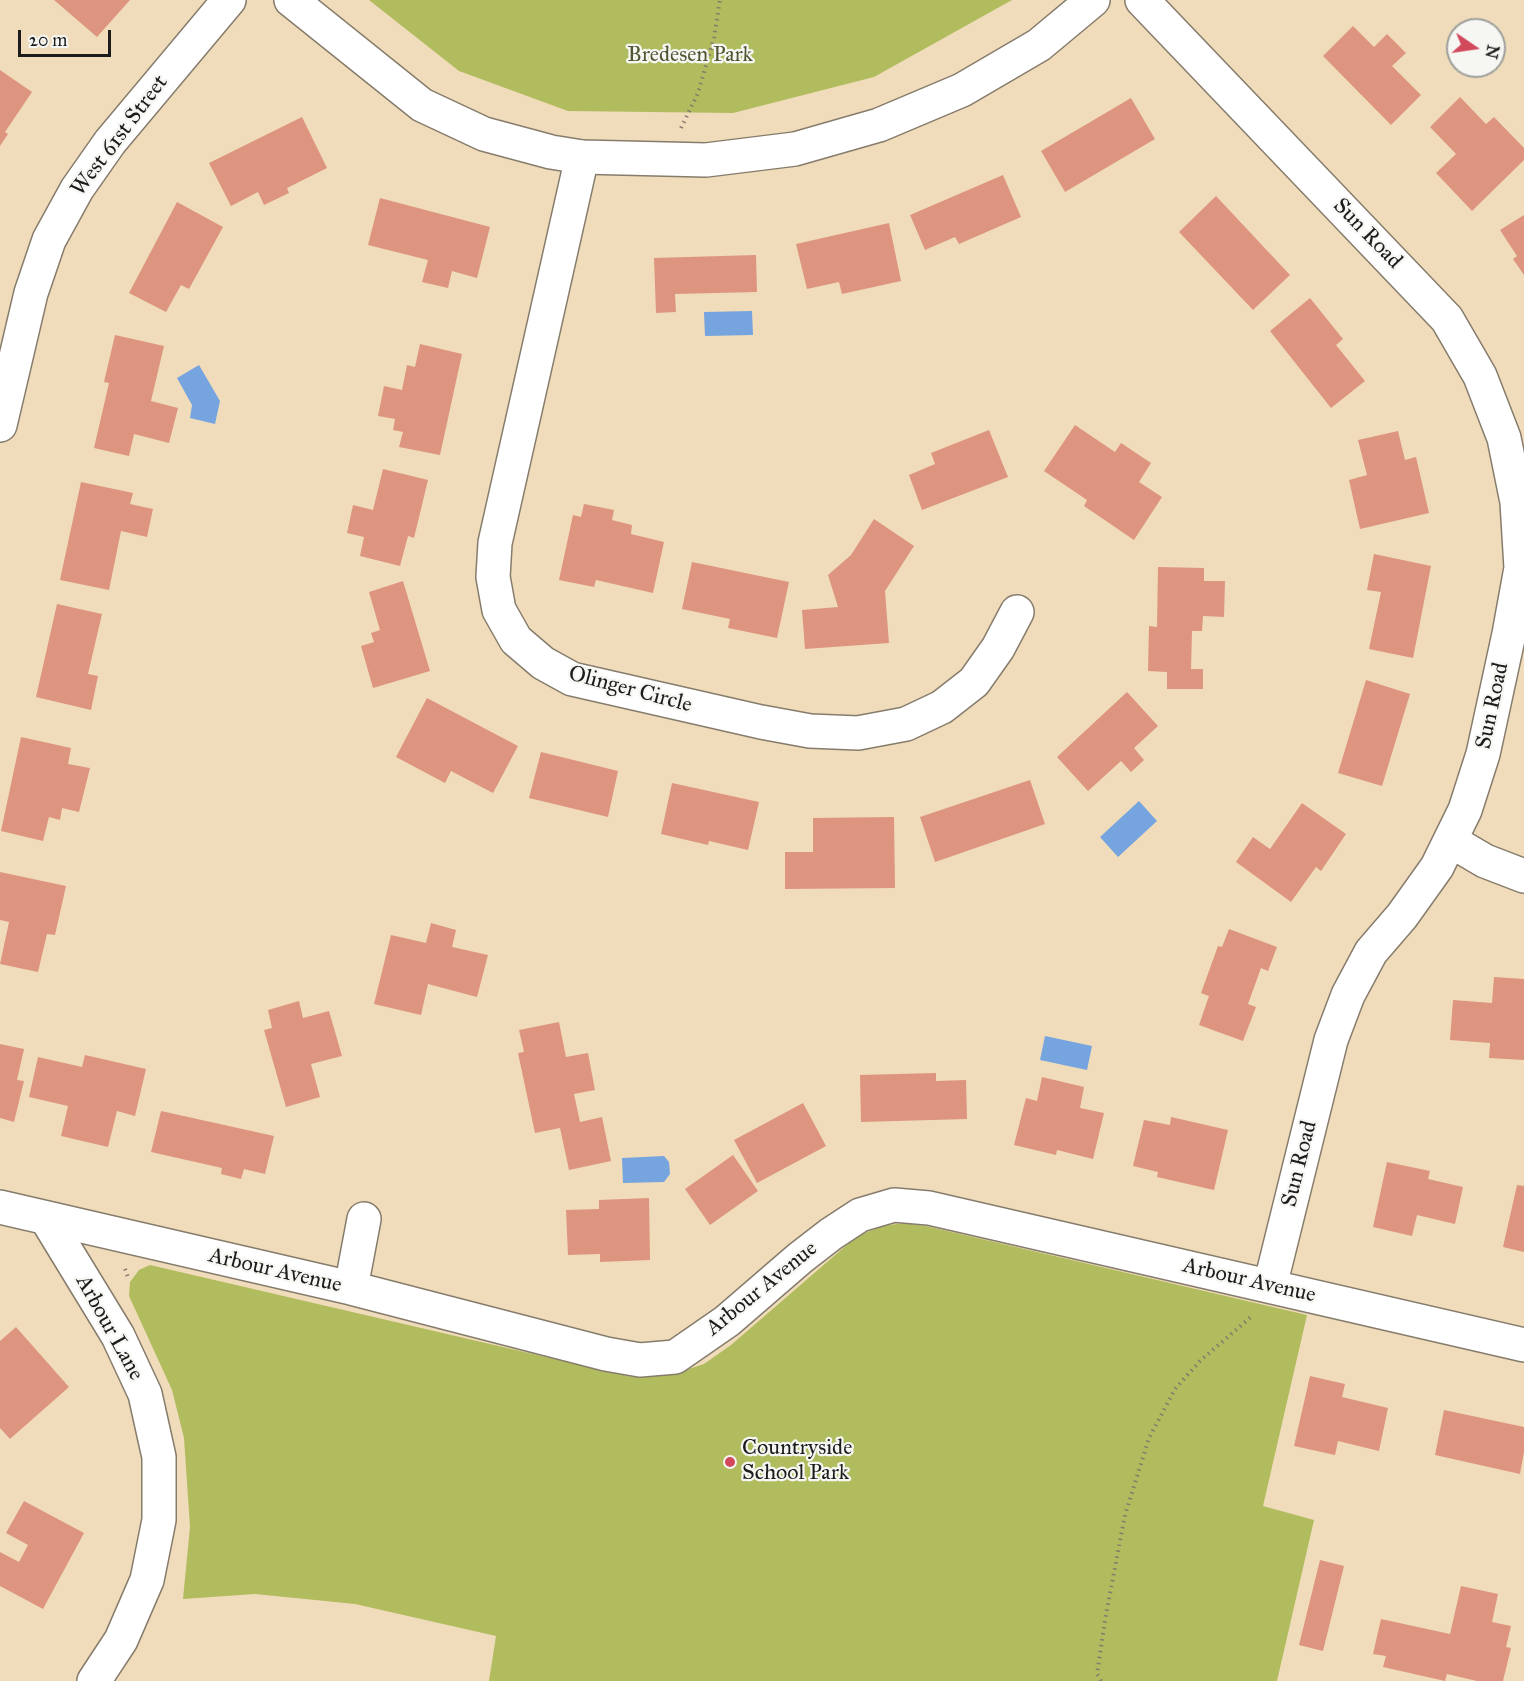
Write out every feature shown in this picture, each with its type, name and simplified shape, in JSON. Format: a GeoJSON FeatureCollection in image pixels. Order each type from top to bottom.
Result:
{"type":"FeatureCollection","features":[{"type":"Feature","properties":{"kind":"street","name":"West 61st Street"},"geometry":{"type":"LineString","coordinates":[[0,425],[31,293],[49,240],[76,189],[110,142],[229,0]]}},
{"type":"Feature","properties":{"kind":"street"},"geometry":{"type":"LineString","coordinates":[[291,0],[422,105],[484,134],[551,152],[582,157],[706,160],[795,149],[879,125],[962,90],[1039,45],[1094,0]]}},
{"type":"Feature","properties":{"kind":"street","name":"Sun Road"},"geometry":{"type":"LineString","coordinates":[[1142,0],[1447,319],[1480,375],[1504,438],[1517,502],[1521,568],[1483,754],[1465,810],[1437,867],[1371,952],[1348,995],[1331,1040],[1263,1299]]}},
{"type":"Feature","properties":{"kind":"street","name":"Olinger Circle"},"geometry":{"type":"LineString","coordinates":[[582,157],[495,543],[493,577],[500,610],[516,640],[543,663],[572,679],[761,722],[810,731],[858,733],[906,724],[942,707],[974,682],[998,648],[1017,612]]}},
{"type":"Feature","properties":{"kind":"street"},"geometry":{"type":"LineString","coordinates":[[1451,842],[1485,861],[1524,876]]}},
{"type":"Feature","properties":{"kind":"street","name":"Arbour Avenue"},"geometry":{"type":"LineString","coordinates":[[0,1207],[351,1288],[606,1354],[640,1360],[675,1357],[727,1321],[831,1234],[860,1215],[894,1205],[929,1208],[1263,1299],[1524,1345]]}},
{"type":"Feature","properties":{"kind":"street","name":"Arbour Lane"},"geometry":{"type":"LineString","coordinates":[[46,1218],[123,1345],[145,1394],[159,1457],[159,1520],[147,1580],[121,1640],[94,1681]]}},
{"type":"Feature","properties":{"kind":"street"},"geometry":{"type":"LineString","coordinates":[[351,1288],[364,1219]]}},
{"type":"Feature","properties":{"kind":"path"},"geometry":{"type":"LineString","coordinates":[[665,159],[698,93],[714,38],[720,0]]}},
{"type":"Feature","properties":{"kind":"path"},"geometry":{"type":"LineString","coordinates":[[1101,1681],[1097,1674],[1104,1620],[1125,1515],[1149,1438],[1175,1389],[1200,1360],[1263,1299]]}},
{"type":"Feature","properties":{"kind":"green space","name":"Bredesen Park"},"geometry":{"type":"Polygon","coordinates":[[[369,0],[1012,0],[874,77],[733,113],[568,111],[459,71],[369,0]]]}},
{"type":"Feature","properties":{"kind":"green space","name":"Countryside School Park"},"geometry":{"type":"Polygon","coordinates":[[[904,1223],[926,1226],[1307,1315],[1263,1506],[1314,1520],[1277,1681],[489,1681],[496,1636],[355,1604],[255,1594],[183,1599],[190,1527],[184,1438],[172,1390],[129,1296],[130,1282],[139,1270],[150,1265],[632,1377],[673,1374],[704,1364],[731,1345],[849,1243],[883,1226],[904,1223]]]}},
{"type":"Feature","properties":{"kind":"water"},"geometry":{"type":"Polygon","coordinates":[[[752,311],[753,335],[705,336],[704,312],[752,311]]]}},
{"type":"Feature","properties":{"kind":"water"},"geometry":{"type":"Polygon","coordinates":[[[199,365],[220,401],[215,424],[190,418],[192,405],[177,378],[199,365]]]}},
{"type":"Feature","properties":{"kind":"water"},"geometry":{"type":"Polygon","coordinates":[[[1139,801],[1157,821],[1118,857],[1100,837],[1139,801]]]}},
{"type":"Feature","properties":{"kind":"water"},"geometry":{"type":"Polygon","coordinates":[[[1045,1036],[1092,1046],[1087,1070],[1040,1060],[1045,1036]]]}},
{"type":"Feature","properties":{"kind":"water"},"geometry":{"type":"Polygon","coordinates":[[[664,1156],[669,1162],[670,1174],[664,1182],[623,1183],[622,1158],[664,1156]]]}},
{"type":"Feature","properties":{"kind":"building"},"geometry":{"type":"Polygon","coordinates":[[[54,0],[130,0],[97,37],[54,0]]]}},
{"type":"Feature","properties":{"kind":"building"},"geometry":{"type":"Polygon","coordinates":[[[1353,26],[1374,47],[1387,34],[1406,53],[1392,66],[1421,95],[1391,125],[1323,56],[1353,26]]]}},
{"type":"Feature","properties":{"kind":"building"},"geometry":{"type":"Polygon","coordinates":[[[0,70],[32,92],[5,132],[8,134],[0,146],[0,70]]]}},
{"type":"Feature","properties":{"kind":"building"},"geometry":{"type":"Polygon","coordinates":[[[1460,97],[1486,124],[1494,117],[1524,148],[1524,160],[1472,211],[1436,173],[1456,154],[1430,127],[1460,97]]]}},
{"type":"Feature","properties":{"kind":"building"},"geometry":{"type":"Polygon","coordinates":[[[1131,98],[1155,139],[1065,192],[1041,151],[1131,98]]]}},
{"type":"Feature","properties":{"kind":"building"},"geometry":{"type":"Polygon","coordinates":[[[302,117],[327,168],[287,188],[289,193],[264,205],[258,192],[231,206],[209,163],[302,117]]]}},
{"type":"Feature","properties":{"kind":"building"},"geometry":{"type":"Polygon","coordinates":[[[1003,175],[1021,217],[959,244],[955,237],[925,250],[910,215],[1003,175]]]}},
{"type":"Feature","properties":{"kind":"building"},"geometry":{"type":"Polygon","coordinates":[[[1216,196],[1290,275],[1253,310],[1179,232],[1216,196]]]}},
{"type":"Feature","properties":{"kind":"building"},"geometry":{"type":"Polygon","coordinates":[[[380,198],[490,227],[477,278],[452,271],[448,288],[422,282],[428,260],[368,245],[380,198]]]}},
{"type":"Feature","properties":{"kind":"building"},"geometry":{"type":"Polygon","coordinates":[[[177,202],[223,227],[189,289],[181,285],[166,312],[129,293],[177,202]]]}},
{"type":"Feature","properties":{"kind":"building"},"geometry":{"type":"Polygon","coordinates":[[[1524,215],[1524,275],[1513,259],[1517,256],[1500,230],[1524,215]]]}},
{"type":"Feature","properties":{"kind":"building"},"geometry":{"type":"Polygon","coordinates":[[[889,223],[901,281],[842,294],[839,282],[807,289],[796,244],[889,223]]]}},
{"type":"Feature","properties":{"kind":"building"},"geometry":{"type":"Polygon","coordinates":[[[756,255],[757,292],[675,294],[676,312],[656,313],[654,258],[756,255]]]}},
{"type":"Feature","properties":{"kind":"building"},"geometry":{"type":"Polygon","coordinates":[[[1310,298],[1343,339],[1336,345],[1365,381],[1331,408],[1270,331],[1310,298]]]}},
{"type":"Feature","properties":{"kind":"building"},"geometry":{"type":"Polygon","coordinates":[[[115,335],[164,346],[151,401],[178,408],[169,443],[134,434],[129,456],[94,448],[109,383],[104,382],[115,335]]]}},
{"type":"Feature","properties":{"kind":"building"},"geometry":{"type":"Polygon","coordinates":[[[420,344],[462,354],[440,455],[399,447],[403,432],[393,430],[395,419],[378,416],[384,386],[402,390],[407,365],[415,367],[420,344]]]}},
{"type":"Feature","properties":{"kind":"building"},"geometry":{"type":"Polygon","coordinates":[[[1075,425],[1115,452],[1121,443],[1151,463],[1139,482],[1162,497],[1134,540],[1084,506],[1087,500],[1044,471],[1075,425]]]}},
{"type":"Feature","properties":{"kind":"building"},"geometry":{"type":"Polygon","coordinates":[[[989,430],[1008,477],[922,510],[909,475],[935,464],[931,453],[989,430]]]}},
{"type":"Feature","properties":{"kind":"building"},"geometry":{"type":"Polygon","coordinates":[[[1398,431],[1405,460],[1416,457],[1429,513],[1360,529],[1349,480],[1367,475],[1358,440],[1398,431]]]}},
{"type":"Feature","properties":{"kind":"building"},"geometry":{"type":"Polygon","coordinates":[[[383,469],[428,480],[414,538],[408,536],[400,566],[360,556],[364,537],[347,533],[353,505],[373,510],[383,469]]]}},
{"type":"Feature","properties":{"kind":"building"},"geometry":{"type":"Polygon","coordinates":[[[81,482],[133,493],[130,504],[153,509],[147,537],[121,531],[109,590],[60,580],[81,482]]]}},
{"type":"Feature","properties":{"kind":"building"},"geometry":{"type":"Polygon","coordinates":[[[584,504],[614,510],[612,520],[632,525],[631,534],[664,542],[653,593],[596,580],[594,587],[559,580],[573,515],[581,517],[584,504]]]}},
{"type":"Feature","properties":{"kind":"building"},"geometry":{"type":"Polygon","coordinates":[[[874,519],[914,546],[885,591],[889,643],[805,649],[802,610],[838,607],[828,575],[851,555],[874,519]]]}},
{"type":"Feature","properties":{"kind":"building"},"geometry":{"type":"Polygon","coordinates":[[[1374,554],[1431,566],[1413,658],[1369,649],[1381,592],[1367,590],[1374,554]]]}},
{"type":"Feature","properties":{"kind":"building"},"geometry":{"type":"Polygon","coordinates":[[[692,562],[789,582],[777,638],[728,628],[730,619],[682,609],[692,562]]]}},
{"type":"Feature","properties":{"kind":"building"},"geometry":{"type":"Polygon","coordinates":[[[1158,567],[1204,568],[1204,581],[1225,581],[1224,617],[1203,616],[1202,631],[1192,631],[1191,669],[1203,669],[1203,689],[1167,689],[1167,672],[1148,671],[1149,626],[1157,627],[1158,567]]]}},
{"type":"Feature","properties":{"kind":"building"},"geometry":{"type":"Polygon","coordinates":[[[403,581],[430,671],[373,688],[361,646],[374,642],[371,633],[380,630],[369,592],[403,581]]]}},
{"type":"Feature","properties":{"kind":"building"},"geometry":{"type":"Polygon","coordinates":[[[57,604],[102,614],[88,674],[98,676],[91,710],[36,697],[57,604]]]}},
{"type":"Feature","properties":{"kind":"building"},"geometry":{"type":"Polygon","coordinates":[[[1366,680],[1410,694],[1382,786],[1338,773],[1366,680]]]}},
{"type":"Feature","properties":{"kind":"building"},"geometry":{"type":"Polygon","coordinates":[[[1127,692],[1158,726],[1134,748],[1144,760],[1131,772],[1121,761],[1088,791],[1057,757],[1127,692]]]}},
{"type":"Feature","properties":{"kind":"building"},"geometry":{"type":"Polygon","coordinates":[[[427,698],[518,746],[493,793],[451,771],[445,783],[396,757],[427,698]]]}},
{"type":"Feature","properties":{"kind":"building"},"geometry":{"type":"Polygon","coordinates":[[[21,737],[71,748],[68,764],[90,768],[79,812],[62,808],[60,820],[49,817],[43,841],[1,831],[21,737]]]}},
{"type":"Feature","properties":{"kind":"building"},"geometry":{"type":"Polygon","coordinates":[[[541,752],[618,771],[608,817],[529,798],[541,752]]]}},
{"type":"Feature","properties":{"kind":"building"},"geometry":{"type":"Polygon","coordinates":[[[1030,780],[1045,824],[935,862],[920,817],[1030,780]]]}},
{"type":"Feature","properties":{"kind":"building"},"geometry":{"type":"Polygon","coordinates":[[[672,783],[759,802],[748,850],[709,841],[708,845],[661,834],[672,783]]]}},
{"type":"Feature","properties":{"kind":"building"},"geometry":{"type":"Polygon","coordinates":[[[1302,803],[1346,834],[1321,871],[1316,867],[1291,902],[1236,862],[1253,837],[1270,849],[1302,803]]]}},
{"type":"Feature","properties":{"kind":"building"},"geometry":{"type":"Polygon","coordinates":[[[894,817],[895,888],[785,889],[785,852],[813,852],[813,818],[894,817]]]}},
{"type":"Feature","properties":{"kind":"building"},"geometry":{"type":"Polygon","coordinates":[[[0,872],[66,886],[55,935],[47,934],[38,972],[0,964],[9,922],[0,920],[0,872]]]}},
{"type":"Feature","properties":{"kind":"building"},"geometry":{"type":"Polygon","coordinates":[[[431,923],[456,930],[452,947],[488,955],[477,997],[428,984],[421,1015],[374,1004],[391,935],[426,943],[431,923]]]}},
{"type":"Feature","properties":{"kind":"building"},"geometry":{"type":"Polygon","coordinates":[[[1229,929],[1277,947],[1268,971],[1261,968],[1248,1004],[1256,1007],[1243,1041],[1199,1025],[1209,996],[1201,993],[1218,946],[1222,947],[1229,929]]]}},
{"type":"Feature","properties":{"kind":"building"},"geometry":{"type":"Polygon","coordinates":[[[1494,977],[1524,979],[1524,1060],[1489,1058],[1490,1043],[1450,1040],[1453,1000],[1492,1003],[1494,977]]]}},
{"type":"Feature","properties":{"kind":"building"},"geometry":{"type":"Polygon","coordinates":[[[299,1001],[303,1018],[329,1011],[342,1056],[311,1064],[320,1097],[286,1107],[264,1030],[272,1028],[268,1010],[299,1001]]]}},
{"type":"Feature","properties":{"kind":"building"},"geometry":{"type":"Polygon","coordinates":[[[559,1022],[566,1057],[588,1053],[595,1090],[574,1094],[580,1122],[602,1117],[611,1161],[569,1170],[560,1128],[535,1133],[518,1053],[524,1052],[519,1030],[559,1022]]]}},
{"type":"Feature","properties":{"kind":"building"},"geometry":{"type":"Polygon","coordinates":[[[0,1044],[24,1049],[17,1080],[24,1081],[14,1122],[0,1118],[0,1044]]]}},
{"type":"Feature","properties":{"kind":"building"},"geometry":{"type":"Polygon","coordinates":[[[85,1055],[146,1069],[135,1116],[117,1111],[108,1147],[61,1136],[68,1106],[29,1097],[38,1057],[82,1067],[85,1055]]]}},
{"type":"Feature","properties":{"kind":"building"},"geometry":{"type":"Polygon","coordinates":[[[936,1073],[936,1081],[966,1080],[967,1119],[861,1122],[860,1075],[936,1073]]]}},
{"type":"Feature","properties":{"kind":"building"},"geometry":{"type":"Polygon","coordinates":[[[1042,1077],[1084,1087],[1080,1108],[1104,1113],[1093,1159],[1057,1150],[1056,1155],[1014,1145],[1026,1098],[1037,1101],[1042,1077]]]}},
{"type":"Feature","properties":{"kind":"building"},"geometry":{"type":"Polygon","coordinates":[[[803,1103],[826,1146],[757,1183],[734,1140],[803,1103]]]}},
{"type":"Feature","properties":{"kind":"building"},"geometry":{"type":"Polygon","coordinates":[[[161,1111],[274,1136],[265,1174],[244,1169],[241,1179],[221,1174],[222,1168],[151,1152],[161,1111]]]}},
{"type":"Feature","properties":{"kind":"building"},"geometry":{"type":"Polygon","coordinates":[[[1171,1117],[1228,1130],[1214,1190],[1157,1177],[1158,1172],[1133,1166],[1144,1120],[1170,1125],[1171,1117]]]}},
{"type":"Feature","properties":{"kind":"building"},"geometry":{"type":"Polygon","coordinates":[[[733,1155],[758,1191],[710,1225],[685,1189],[733,1155]]]}},
{"type":"Feature","properties":{"kind":"building"},"geometry":{"type":"Polygon","coordinates":[[[1387,1162],[1430,1171],[1428,1179],[1463,1187],[1455,1224],[1417,1215],[1412,1236],[1373,1227],[1387,1162]]]}},
{"type":"Feature","properties":{"kind":"building"},"geometry":{"type":"Polygon","coordinates":[[[1517,1185],[1524,1186],[1524,1252],[1503,1247],[1517,1185]]]}},
{"type":"Feature","properties":{"kind":"building"},"geometry":{"type":"Polygon","coordinates":[[[649,1198],[650,1260],[600,1262],[600,1254],[568,1255],[566,1210],[599,1209],[599,1200],[649,1198]]]}},
{"type":"Feature","properties":{"kind":"building"},"geometry":{"type":"Polygon","coordinates":[[[16,1327],[69,1387],[10,1439],[0,1428],[0,1341],[16,1327]]]}},
{"type":"Feature","properties":{"kind":"building"},"geometry":{"type":"Polygon","coordinates":[[[1310,1376],[1345,1384],[1342,1397],[1388,1408],[1379,1451],[1338,1441],[1335,1455],[1294,1446],[1310,1376]]]}},
{"type":"Feature","properties":{"kind":"building"},"geometry":{"type":"Polygon","coordinates":[[[1444,1410],[1524,1427],[1524,1452],[1520,1474],[1435,1455],[1444,1410]]]}},
{"type":"Feature","properties":{"kind":"building"},"geometry":{"type":"Polygon","coordinates":[[[24,1501],[84,1533],[43,1609],[0,1586],[0,1552],[19,1562],[28,1545],[6,1533],[24,1501]]]}},
{"type":"Feature","properties":{"kind":"building"},"geometry":{"type":"Polygon","coordinates":[[[1320,1560],[1344,1566],[1323,1651],[1299,1645],[1320,1560]]]}},
{"type":"Feature","properties":{"kind":"building"},"geometry":{"type":"Polygon","coordinates":[[[1461,1586],[1498,1594],[1492,1622],[1511,1626],[1506,1647],[1511,1648],[1503,1681],[1477,1681],[1447,1674],[1445,1681],[1383,1667],[1386,1656],[1373,1654],[1381,1619],[1450,1634],[1461,1586]]]}},
{"type":"Feature","properties":{"kind":"place","name":"Countryside School Park"},"geometry":{"type":"Point","coordinates":[730,1462]}}]}
